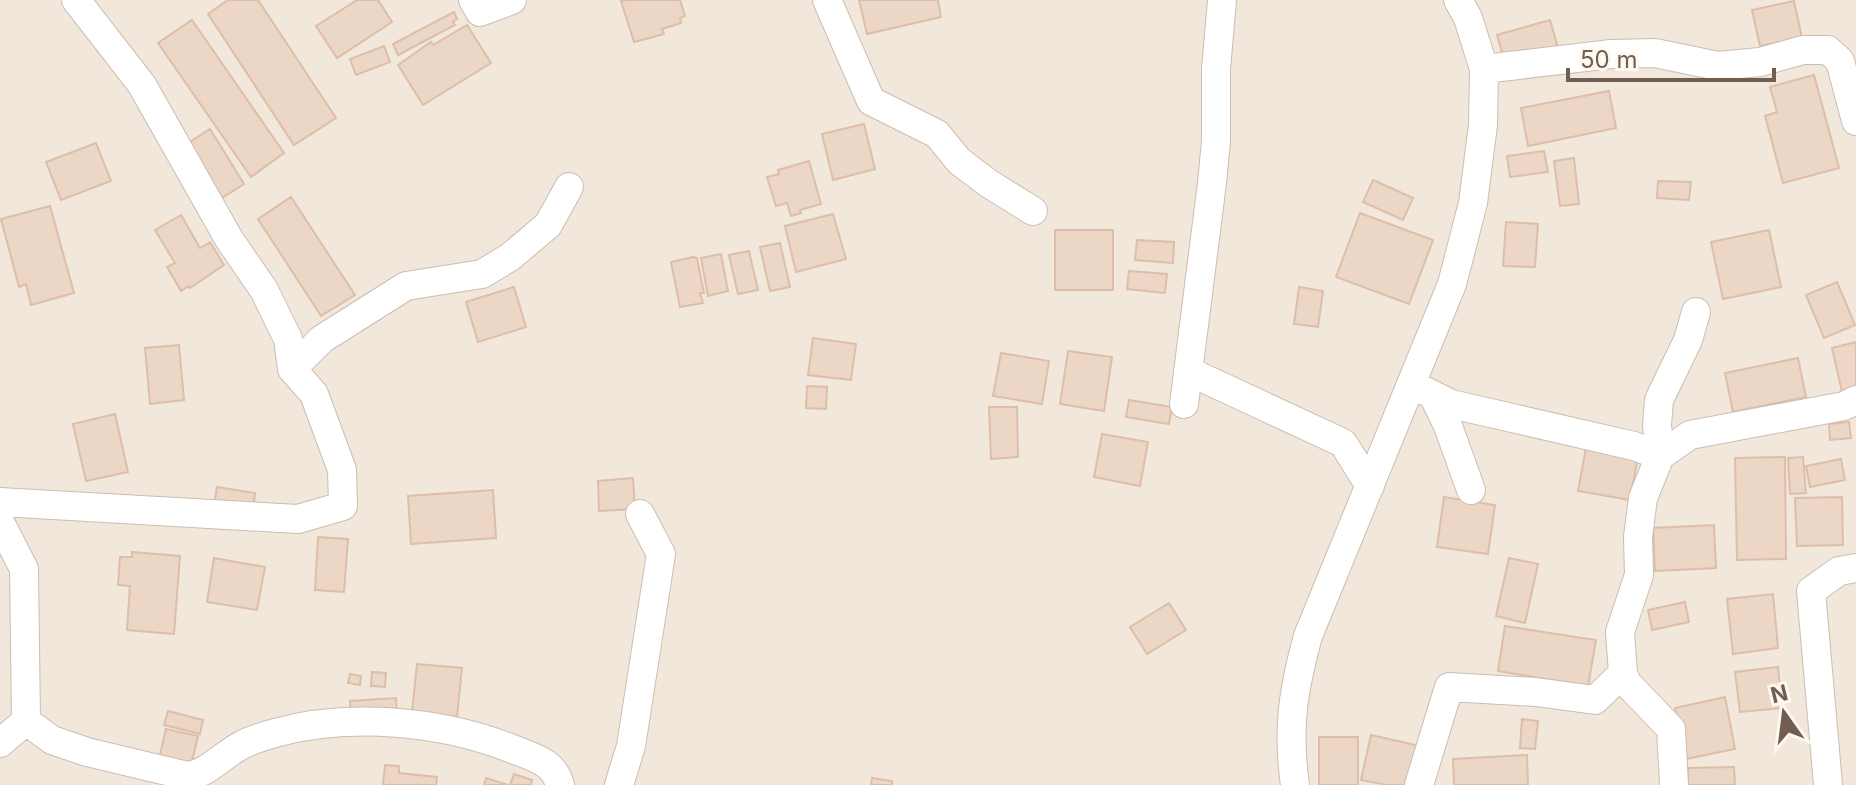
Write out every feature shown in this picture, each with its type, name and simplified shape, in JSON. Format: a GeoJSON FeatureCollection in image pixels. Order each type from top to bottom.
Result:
{"type":"FeatureCollection","features":[{"type":"Feature","properties":{"kind":"street"},"geometry":{"type":"LineString","coordinates":[[0,502],[298,519],[343,506],[342,470],[314,394],[292,369],[288,339],[264,290],[229,239],[142,85],[76,0]]}},
{"type":"Feature","properties":{"kind":"street"},"geometry":{"type":"LineString","coordinates":[[473,0],[480,12],[512,0]]}},
{"type":"Feature","properties":{"kind":"street"},"geometry":{"type":"LineString","coordinates":[[827,0],[871,101],[937,134],[959,161],[1033,211]]}},
{"type":"Feature","properties":{"kind":"street"},"geometry":{"type":"LineString","coordinates":[[1184,404],[1216,141],[1216,69],[1222,0]]}},
{"type":"Feature","properties":{"kind":"street"},"geometry":{"type":"LineString","coordinates":[[1295,785],[1290,745],[1294,688],[1308,636],[1370,486],[1422,389],[1473,203],[1483,125],[1484,69],[1468,18],[1458,0]]}},
{"type":"Feature","properties":{"kind":"street"},"geometry":{"type":"LineString","coordinates":[[1484,69],[1611,54],[1655,53],[1718,66],[1760,62],[1803,50],[1828,50],[1848,59],[1856,121]]}},
{"type":"Feature","properties":{"kind":"street"},"geometry":{"type":"LineString","coordinates":[[292,369],[322,339],[406,286],[482,274],[510,257],[548,225],[569,187]]}},
{"type":"Feature","properties":{"kind":"street"},"geometry":{"type":"LineString","coordinates":[[1674,785],[1671,729],[1627,683],[1623,673],[1620,632],[1639,575],[1638,537],[1643,498],[1660,456],[1657,425],[1659,400],[1688,340],[1696,312]]}},
{"type":"Feature","properties":{"kind":"street"},"geometry":{"type":"LineString","coordinates":[[1188,371],[1343,443],[1370,486]]}},
{"type":"Feature","properties":{"kind":"street"},"geometry":{"type":"LineString","coordinates":[[1422,389],[1451,404],[1622,443],[1660,456]]}},
{"type":"Feature","properties":{"kind":"street"},"geometry":{"type":"LineString","coordinates":[[1422,389],[1448,426],[1471,490]]}},
{"type":"Feature","properties":{"kind":"street"},"geometry":{"type":"LineString","coordinates":[[1660,456],[1690,435],[1844,406],[1856,400]]}},
{"type":"Feature","properties":{"kind":"street"},"geometry":{"type":"LineString","coordinates":[[619,785],[631,746],[661,554],[640,514]]}},
{"type":"Feature","properties":{"kind":"street"},"geometry":{"type":"LineString","coordinates":[[0,522],[24,569],[26,721]]}},
{"type":"Feature","properties":{"kind":"street"},"geometry":{"type":"LineString","coordinates":[[1828,785],[1811,591],[1839,571],[1856,568]]}},
{"type":"Feature","properties":{"kind":"street"},"geometry":{"type":"LineString","coordinates":[[1419,785],[1449,687],[1536,692],[1595,700],[1623,673]]}},
{"type":"Feature","properties":{"kind":"street"},"geometry":{"type":"LineString","coordinates":[[0,743],[26,721]]}},
{"type":"Feature","properties":{"kind":"street"},"geometry":{"type":"LineString","coordinates":[[26,721],[52,740],[87,752],[188,776],[201,772],[240,745],[276,732],[346,722],[436,727],[491,741],[546,763],[557,773],[560,785]]}},
{"type":"Feature","properties":{"kind":"shaded area"},"geometry":{"type":"Polygon","coordinates":[[[0,0],[1856,0],[1856,785],[0,785],[0,0]]]}},
{"type":"Feature","properties":{"kind":"building"},"geometry":{"type":"Polygon","coordinates":[[[228,0],[258,0],[336,118],[294,145],[208,14],[228,0]]]}},
{"type":"Feature","properties":{"kind":"building"},"geometry":{"type":"Polygon","coordinates":[[[357,0],[378,0],[392,22],[337,58],[316,26],[357,0]]]}},
{"type":"Feature","properties":{"kind":"building"},"geometry":{"type":"Polygon","coordinates":[[[680,0],[685,16],[680,18],[681,23],[662,29],[664,34],[634,42],[621,1],[680,0]]]}},
{"type":"Feature","properties":{"kind":"building"},"geometry":{"type":"Polygon","coordinates":[[[859,0],[938,0],[941,17],[867,34],[859,0]]]}},
{"type":"Feature","properties":{"kind":"building"},"geometry":{"type":"Polygon","coordinates":[[[1794,1],[1802,38],[1760,46],[1752,10],[1794,1]]]}},
{"type":"Feature","properties":{"kind":"building"},"geometry":{"type":"Polygon","coordinates":[[[454,12],[457,19],[453,22],[455,25],[398,55],[393,44],[454,12]]]}},
{"type":"Feature","properties":{"kind":"building"},"geometry":{"type":"Polygon","coordinates":[[[192,20],[284,153],[251,177],[158,43],[192,20]]]}},
{"type":"Feature","properties":{"kind":"building"},"geometry":{"type":"Polygon","coordinates":[[[1550,20],[1559,51],[1506,66],[1497,35],[1550,20]]]}},
{"type":"Feature","properties":{"kind":"building"},"geometry":{"type":"Polygon","coordinates":[[[467,25],[491,63],[423,105],[398,65],[431,42],[433,45],[467,25]]]}},
{"type":"Feature","properties":{"kind":"building"},"geometry":{"type":"Polygon","coordinates":[[[384,46],[390,62],[356,75],[350,59],[384,46]]]}},
{"type":"Feature","properties":{"kind":"building"},"geometry":{"type":"Polygon","coordinates":[[[1814,75],[1839,168],[1783,183],[1765,116],[1777,112],[1770,87],[1814,75]]]}},
{"type":"Feature","properties":{"kind":"building"},"geometry":{"type":"Polygon","coordinates":[[[1609,91],[1616,128],[1528,146],[1521,108],[1609,91]]]}},
{"type":"Feature","properties":{"kind":"building"},"geometry":{"type":"Polygon","coordinates":[[[864,124],[875,169],[833,180],[822,134],[864,124]]]}},
{"type":"Feature","properties":{"kind":"building"},"geometry":{"type":"Polygon","coordinates":[[[210,129],[244,184],[222,198],[188,143],[210,129]]]}},
{"type":"Feature","properties":{"kind":"building"},"geometry":{"type":"Polygon","coordinates":[[[96,143],[111,181],[61,200],[46,162],[96,143]]]}},
{"type":"Feature","properties":{"kind":"building"},"geometry":{"type":"Polygon","coordinates":[[[1544,151],[1548,172],[1510,177],[1507,156],[1544,151]]]}},
{"type":"Feature","properties":{"kind":"building"},"geometry":{"type":"Polygon","coordinates":[[[1574,158],[1579,204],[1560,206],[1554,161],[1574,158]]]}},
{"type":"Feature","properties":{"kind":"building"},"geometry":{"type":"Polygon","coordinates":[[[809,161],[821,204],[791,216],[787,203],[776,206],[767,177],[779,174],[778,170],[809,161]]]}},
{"type":"Feature","properties":{"kind":"building"},"geometry":{"type":"Polygon","coordinates":[[[1373,180],[1413,198],[1403,220],[1363,202],[1373,180]]]}},
{"type":"Feature","properties":{"kind":"building"},"geometry":{"type":"Polygon","coordinates":[[[1658,181],[1691,182],[1689,200],[1657,198],[1658,181]]]}},
{"type":"Feature","properties":{"kind":"building"},"geometry":{"type":"Polygon","coordinates":[[[291,197],[355,295],[321,316],[258,219],[291,197]]]}},
{"type":"Feature","properties":{"kind":"building"},"geometry":{"type":"Polygon","coordinates":[[[50,206],[74,293],[31,305],[26,284],[19,287],[1,219],[50,206]]]}},
{"type":"Feature","properties":{"kind":"building"},"geometry":{"type":"Polygon","coordinates":[[[1360,213],[1433,240],[1409,304],[1336,277],[1360,213]]]}},
{"type":"Feature","properties":{"kind":"building"},"geometry":{"type":"Polygon","coordinates":[[[833,214],[846,259],[796,272],[785,226],[833,214]]]}},
{"type":"Feature","properties":{"kind":"building"},"geometry":{"type":"Polygon","coordinates":[[[181,215],[200,248],[210,242],[224,265],[181,291],[167,267],[175,263],[155,230],[181,215]]]}},
{"type":"Feature","properties":{"kind":"building"},"geometry":{"type":"Polygon","coordinates":[[[1506,222],[1538,224],[1535,267],[1503,266],[1506,222]]]}},
{"type":"Feature","properties":{"kind":"building"},"geometry":{"type":"Polygon","coordinates":[[[1055,230],[1113,230],[1113,290],[1055,290],[1055,230]]]}},
{"type":"Feature","properties":{"kind":"building"},"geometry":{"type":"Polygon","coordinates":[[[1769,230],[1781,287],[1723,299],[1711,242],[1769,230]]]}},
{"type":"Feature","properties":{"kind":"building"},"geometry":{"type":"Polygon","coordinates":[[[1137,240],[1174,242],[1173,263],[1135,260],[1137,240]]]}},
{"type":"Feature","properties":{"kind":"building"},"geometry":{"type":"Polygon","coordinates":[[[780,243],[790,287],[770,291],[760,247],[780,243]]]}},
{"type":"Feature","properties":{"kind":"building"},"geometry":{"type":"Polygon","coordinates":[[[749,251],[758,290],[738,294],[729,255],[749,251]]]}},
{"type":"Feature","properties":{"kind":"building"},"geometry":{"type":"Polygon","coordinates":[[[721,254],[728,291],[708,296],[701,258],[721,254]]]}},
{"type":"Feature","properties":{"kind":"building"},"geometry":{"type":"Polygon","coordinates":[[[697,258],[703,303],[680,307],[671,262],[697,258]]]}},
{"type":"Feature","properties":{"kind":"building"},"geometry":{"type":"Polygon","coordinates":[[[1129,271],[1167,274],[1165,293],[1127,289],[1129,271]]]}},
{"type":"Feature","properties":{"kind":"building"},"geometry":{"type":"Polygon","coordinates":[[[1837,282],[1855,325],[1824,338],[1806,295],[1837,282]]]}},
{"type":"Feature","properties":{"kind":"building"},"geometry":{"type":"Polygon","coordinates":[[[514,287],[526,327],[478,342],[466,302],[514,287]]]}},
{"type":"Feature","properties":{"kind":"building"},"geometry":{"type":"Polygon","coordinates":[[[1299,287],[1323,291],[1318,327],[1294,324],[1299,287]]]}},
{"type":"Feature","properties":{"kind":"building"},"geometry":{"type":"Polygon","coordinates":[[[813,338],[856,344],[851,380],[808,375],[813,338]]]}},
{"type":"Feature","properties":{"kind":"building"},"geometry":{"type":"Polygon","coordinates":[[[1856,342],[1856,393],[1843,396],[1832,348],[1856,342]]]}},
{"type":"Feature","properties":{"kind":"building"},"geometry":{"type":"Polygon","coordinates":[[[179,345],[184,400],[150,404],[145,348],[179,345]]]}},
{"type":"Feature","properties":{"kind":"building"},"geometry":{"type":"Polygon","coordinates":[[[1068,351],[1112,357],[1104,411],[1060,404],[1068,351]]]}},
{"type":"Feature","properties":{"kind":"building"},"geometry":{"type":"Polygon","coordinates":[[[1001,353],[1049,361],[1042,404],[993,396],[1001,353]]]}},
{"type":"Feature","properties":{"kind":"building"},"geometry":{"type":"Polygon","coordinates":[[[1798,358],[1806,397],[1733,412],[1725,373],[1798,358]]]}},
{"type":"Feature","properties":{"kind":"building"},"geometry":{"type":"Polygon","coordinates":[[[807,386],[827,387],[826,409],[806,408],[807,386]]]}},
{"type":"Feature","properties":{"kind":"building"},"geometry":{"type":"Polygon","coordinates":[[[1129,400],[1172,407],[1169,424],[1126,417],[1129,400]]]}},
{"type":"Feature","properties":{"kind":"building"},"geometry":{"type":"Polygon","coordinates":[[[989,407],[1017,407],[1018,457],[991,459],[989,407]]]}},
{"type":"Feature","properties":{"kind":"building"},"geometry":{"type":"Polygon","coordinates":[[[115,414],[128,472],[86,481],[73,424],[115,414]]]}},
{"type":"Feature","properties":{"kind":"building"},"geometry":{"type":"Polygon","coordinates":[[[1849,422],[1851,438],[1830,440],[1829,424],[1849,422]]]}},
{"type":"Feature","properties":{"kind":"building"},"geometry":{"type":"Polygon","coordinates":[[[1102,434],[1148,442],[1140,486],[1094,477],[1102,434]]]}},
{"type":"Feature","properties":{"kind":"building"},"geometry":{"type":"Polygon","coordinates":[[[1587,442],[1639,451],[1630,500],[1578,491],[1587,442]]]}},
{"type":"Feature","properties":{"kind":"building"},"geometry":{"type":"Polygon","coordinates":[[[1785,457],[1786,559],[1737,560],[1735,458],[1785,457]]]}},
{"type":"Feature","properties":{"kind":"building"},"geometry":{"type":"Polygon","coordinates":[[[1803,457],[1806,493],[1790,494],[1788,458],[1803,457]]]}},
{"type":"Feature","properties":{"kind":"building"},"geometry":{"type":"Polygon","coordinates":[[[1841,459],[1845,480],[1810,487],[1806,466],[1841,459]]]}},
{"type":"Feature","properties":{"kind":"building"},"geometry":{"type":"Polygon","coordinates":[[[633,478],[635,509],[599,511],[598,481],[633,478]]]}},
{"type":"Feature","properties":{"kind":"building"},"geometry":{"type":"Polygon","coordinates":[[[217,487],[255,493],[253,511],[214,506],[217,487]]]}},
{"type":"Feature","properties":{"kind":"building"},"geometry":{"type":"Polygon","coordinates":[[[493,490],[496,538],[411,544],[408,496],[493,490]]]}},
{"type":"Feature","properties":{"kind":"building"},"geometry":{"type":"Polygon","coordinates":[[[1444,497],[1495,505],[1488,554],[1437,547],[1444,497]]]}},
{"type":"Feature","properties":{"kind":"building"},"geometry":{"type":"Polygon","coordinates":[[[1842,497],[1843,545],[1797,546],[1795,498],[1842,497]]]}},
{"type":"Feature","properties":{"kind":"building"},"geometry":{"type":"Polygon","coordinates":[[[1714,525],[1716,568],[1655,571],[1653,528],[1714,525]]]}},
{"type":"Feature","properties":{"kind":"building"},"geometry":{"type":"Polygon","coordinates":[[[318,537],[348,539],[344,592],[315,590],[318,537]]]}},
{"type":"Feature","properties":{"kind":"building"},"geometry":{"type":"Polygon","coordinates":[[[132,552],[180,556],[174,634],[127,630],[130,586],[118,585],[120,557],[132,557],[132,552]]]}},
{"type":"Feature","properties":{"kind":"building"},"geometry":{"type":"Polygon","coordinates":[[[214,558],[265,567],[257,610],[207,602],[214,558]]]}},
{"type":"Feature","properties":{"kind":"building"},"geometry":{"type":"Polygon","coordinates":[[[1509,558],[1538,564],[1525,623],[1496,616],[1509,558]]]}},
{"type":"Feature","properties":{"kind":"building"},"geometry":{"type":"Polygon","coordinates":[[[1773,594],[1778,648],[1733,654],[1727,599],[1773,594]]]}},
{"type":"Feature","properties":{"kind":"building"},"geometry":{"type":"Polygon","coordinates":[[[1685,602],[1689,622],[1652,630],[1648,610],[1685,602]]]}},
{"type":"Feature","properties":{"kind":"building"},"geometry":{"type":"Polygon","coordinates":[[[1169,603],[1186,630],[1147,654],[1130,627],[1169,603]]]}},
{"type":"Feature","properties":{"kind":"building"},"geometry":{"type":"Polygon","coordinates":[[[1505,626],[1596,640],[1588,686],[1498,671],[1505,626]]]}},
{"type":"Feature","properties":{"kind":"building"},"geometry":{"type":"Polygon","coordinates":[[[417,664],[462,668],[457,717],[412,712],[417,664]]]}},
{"type":"Feature","properties":{"kind":"building"},"geometry":{"type":"Polygon","coordinates":[[[1778,667],[1782,708],[1740,712],[1735,672],[1778,667]]]}},
{"type":"Feature","properties":{"kind":"building"},"geometry":{"type":"Polygon","coordinates":[[[372,672],[386,673],[385,687],[371,686],[372,672]]]}},
{"type":"Feature","properties":{"kind":"building"},"geometry":{"type":"Polygon","coordinates":[[[350,674],[361,676],[360,685],[348,683],[350,674]]]}},
{"type":"Feature","properties":{"kind":"building"},"geometry":{"type":"Polygon","coordinates":[[[1725,697],[1735,749],[1686,759],[1675,708],[1725,697]]]}},
{"type":"Feature","properties":{"kind":"building"},"geometry":{"type":"Polygon","coordinates":[[[396,698],[397,715],[351,717],[350,701],[396,698]]]}},
{"type":"Feature","properties":{"kind":"building"},"geometry":{"type":"Polygon","coordinates":[[[168,711],[203,720],[200,734],[164,725],[168,711]]]}},
{"type":"Feature","properties":{"kind":"building"},"geometry":{"type":"Polygon","coordinates":[[[1522,719],[1538,721],[1535,749],[1520,748],[1522,719]]]}},
{"type":"Feature","properties":{"kind":"building"},"geometry":{"type":"Polygon","coordinates":[[[166,729],[198,736],[191,766],[159,759],[166,729]]]}},
{"type":"Feature","properties":{"kind":"building"},"geometry":{"type":"Polygon","coordinates":[[[1371,735],[1420,746],[1411,785],[1361,780],[1371,735]]]}},
{"type":"Feature","properties":{"kind":"building"},"geometry":{"type":"Polygon","coordinates":[[[1319,737],[1358,737],[1358,785],[1319,785],[1319,737]]]}},
{"type":"Feature","properties":{"kind":"building"},"geometry":{"type":"Polygon","coordinates":[[[1527,755],[1528,785],[1454,785],[1453,759],[1527,755]]]}},
{"type":"Feature","properties":{"kind":"building"},"geometry":{"type":"Polygon","coordinates":[[[385,765],[399,766],[399,773],[437,777],[436,785],[383,785],[385,765]]]}},
{"type":"Feature","properties":{"kind":"building"},"geometry":{"type":"Polygon","coordinates":[[[1734,767],[1735,785],[1688,785],[1688,768],[1734,767]]]}},
{"type":"Feature","properties":{"kind":"building"},"geometry":{"type":"Polygon","coordinates":[[[514,774],[532,780],[531,785],[510,785],[514,774]]]}},
{"type":"Feature","properties":{"kind":"building"},"geometry":{"type":"Polygon","coordinates":[[[486,778],[508,785],[484,785],[486,778]]]}},
{"type":"Feature","properties":{"kind":"building"},"geometry":{"type":"Polygon","coordinates":[[[872,778],[892,781],[892,785],[871,785],[872,778]]]}}]}
